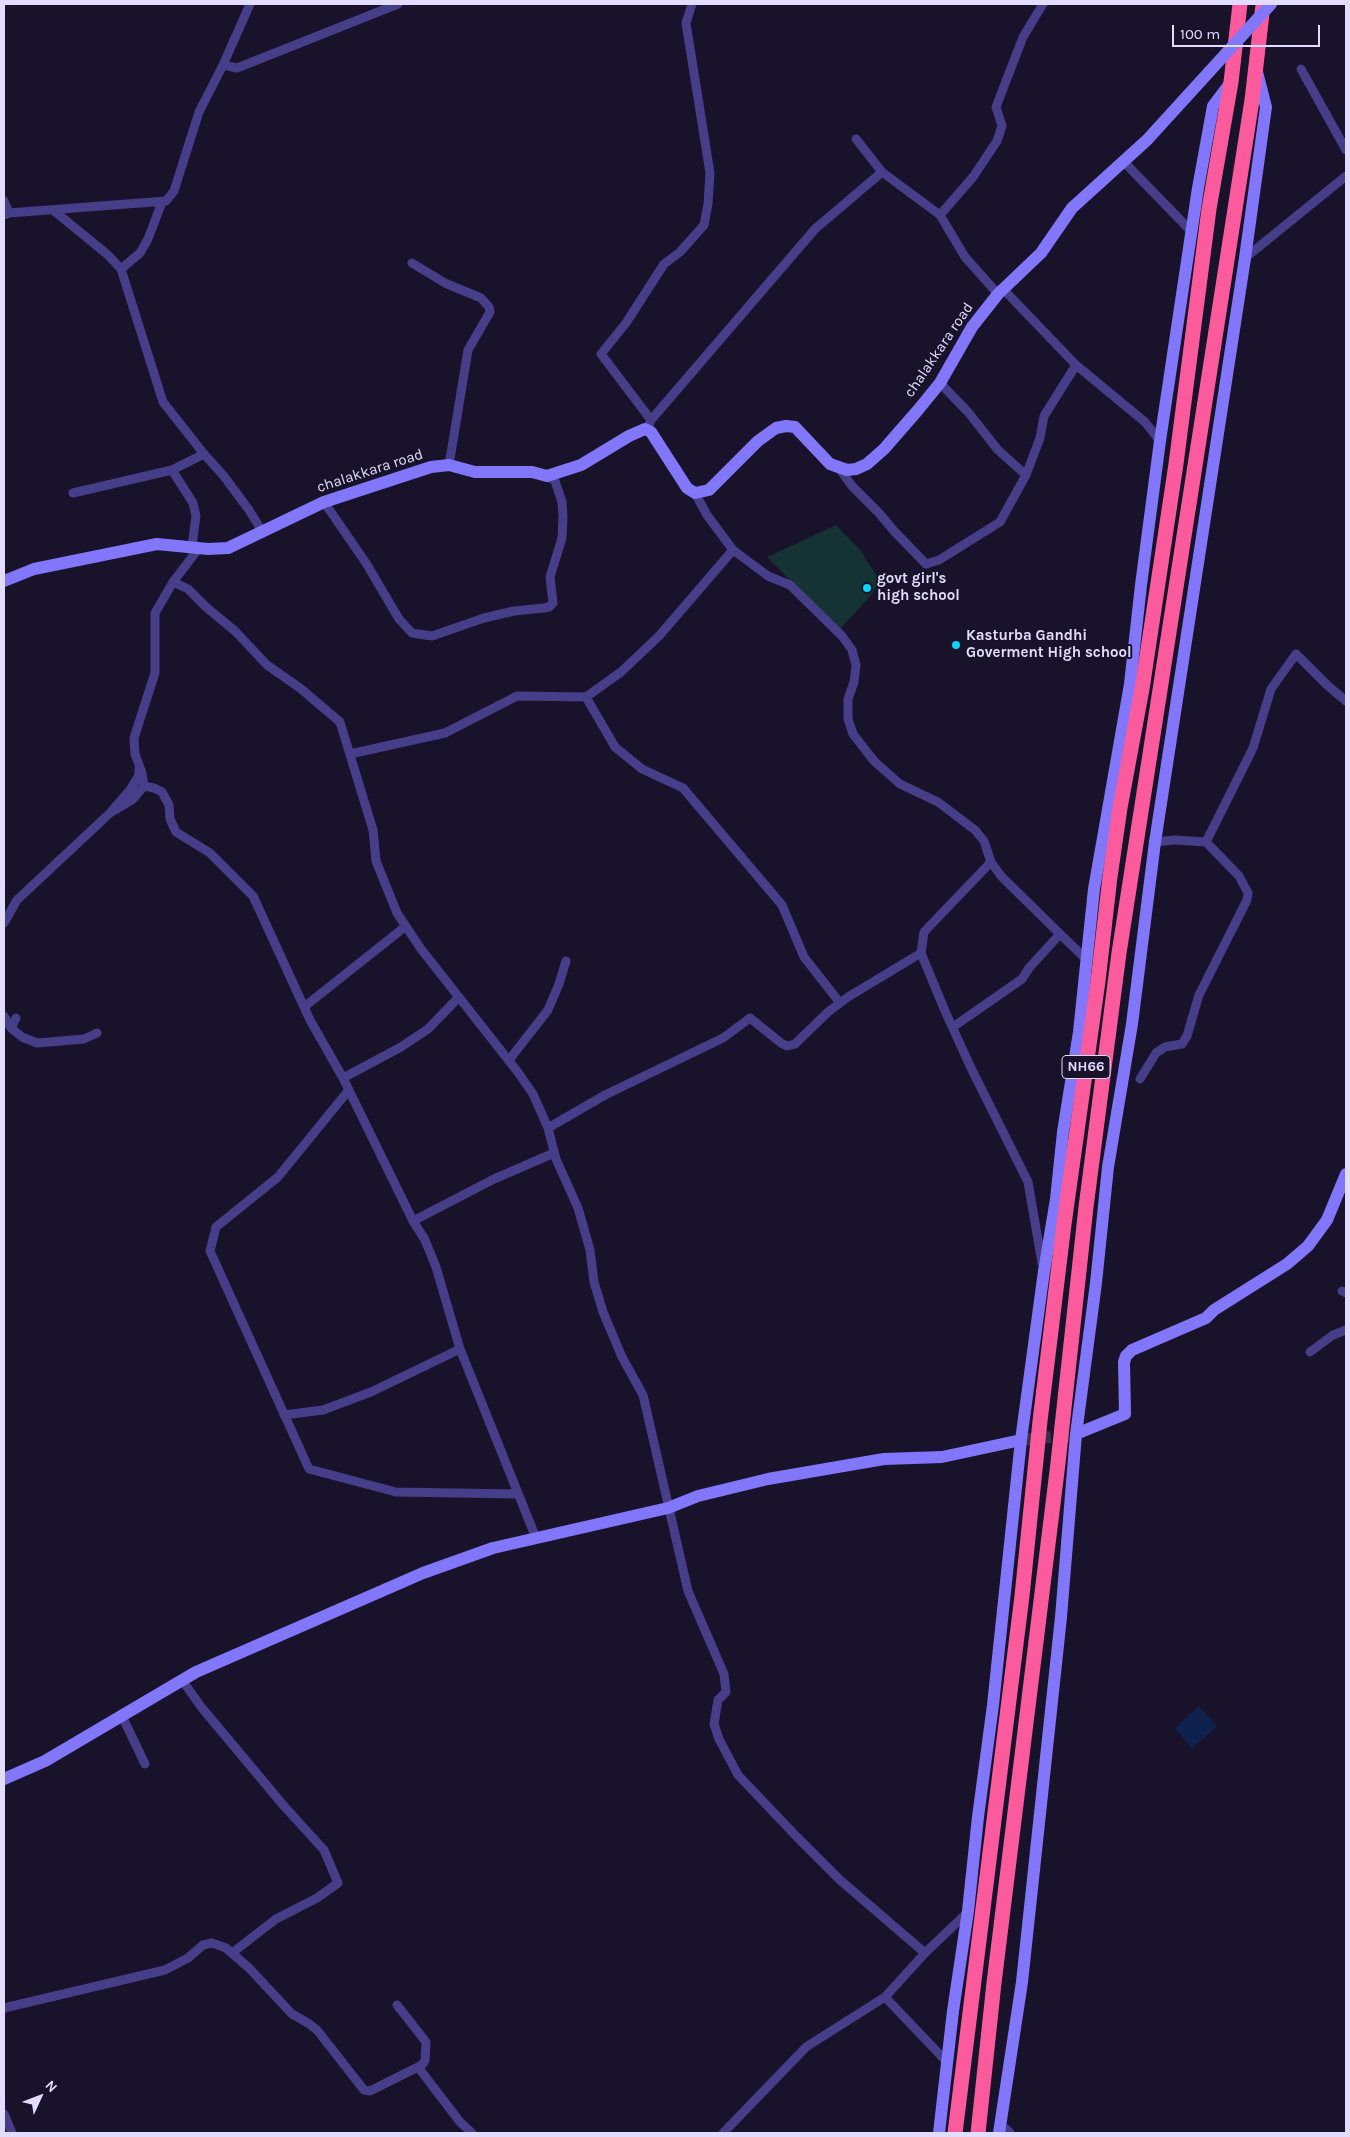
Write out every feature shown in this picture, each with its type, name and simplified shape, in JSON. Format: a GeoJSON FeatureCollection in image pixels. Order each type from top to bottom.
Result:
{"type":"FeatureCollection","features":[{"type":"Feature","properties":{"kind":"highway","name":"NH66"},"geometry":{"type":"LineString","coordinates":[[955,2133],[1022,1596],[1052,1323],[1110,878],[1120,808],[1142,689],[1176,464],[1194,313],[1204,262],[1209,209],[1231,82],[1240,4]]}},
{"type":"Feature","properties":{"kind":"highway","name":"NH66"},"geometry":{"type":"LineString","coordinates":[[978,2133],[995,1973],[1057,1472],[1086,1206],[1119,953],[1252,100],[1263,4]]}},
{"type":"Feature","properties":{"kind":"street"},"geometry":{"type":"LineString","coordinates":[[4,201],[6,214],[166,201],[174,191],[199,112],[223,65],[250,4]]}},
{"type":"Feature","properties":{"kind":"street"},"geometry":{"type":"LineString","coordinates":[[223,65],[237,68],[398,4]]}},
{"type":"Feature","properties":{"kind":"street"},"geometry":{"type":"LineString","coordinates":[[692,4],[686,23],[710,174],[708,204],[704,225],[680,252],[664,264],[626,323],[614,339],[603,348],[601,354],[650,425],[687,488],[695,493],[707,515],[733,550],[768,576],[790,585],[842,636],[852,650],[856,665],[854,682],[848,699],[848,719],[853,734],[874,761],[900,784],[938,802],[975,830],[984,841],[991,862],[1001,876],[1087,960]]}},
{"type":"Feature","properties":{"kind":"street"},"geometry":{"type":"LineString","coordinates":[[940,215],[973,177],[997,141],[1002,126],[996,107],[1024,37],[1043,4]]}},
{"type":"Feature","properties":{"kind":"street","name":"chalakkara road"},"geometry":{"type":"LineString","coordinates":[[839,468],[856,469],[867,464],[895,436],[940,383],[972,327],[1001,292],[1041,253],[1072,208],[1147,140],[1270,4]]}},
{"type":"Feature","properties":{"kind":"street"},"geometry":{"type":"LineString","coordinates":[[1005,2132],[1061,1617],[1076,1434],[1096,1283],[1108,1167],[1132,1024],[1155,842],[1245,258],[1266,106],[1255,64]]}},
{"type":"Feature","properties":{"kind":"street"},"geometry":{"type":"LineString","coordinates":[[1301,69],[1346,150]]}},
{"type":"Feature","properties":{"kind":"street"},"geometry":{"type":"LineString","coordinates":[[939,2133],[953,2011],[968,1911],[1008,1572],[1021,1440],[1044,1271],[1056,1199],[1063,1132],[1079,1032],[1094,889],[1130,684],[1140,585],[1192,231],[1214,106],[1231,82]]}},
{"type":"Feature","properties":{"kind":"street"},"geometry":{"type":"LineString","coordinates":[[856,139],[882,172],[940,215],[965,257],[1076,365],[1145,422],[1160,441]]}},
{"type":"Feature","properties":{"kind":"street"},"geometry":{"type":"LineString","coordinates":[[1124,161],[1192,231]]}},
{"type":"Feature","properties":{"kind":"street"},"geometry":{"type":"LineString","coordinates":[[650,425],[815,230],[882,172]]}},
{"type":"Feature","properties":{"kind":"street"},"geometry":{"type":"LineString","coordinates":[[1245,258],[1346,176]]}},
{"type":"Feature","properties":{"kind":"street"},"geometry":{"type":"LineString","coordinates":[[121,269],[140,253],[148,239],[162,202]]}},
{"type":"Feature","properties":{"kind":"street"},"geometry":{"type":"LineString","coordinates":[[53,210],[108,255],[121,269],[163,402],[223,475],[249,510],[262,532]]}},
{"type":"Feature","properties":{"kind":"street"},"geometry":{"type":"LineString","coordinates":[[412,263],[445,282],[481,298],[489,307],[490,312],[468,350],[449,465]]}},
{"type":"Feature","properties":{"kind":"street"},"geometry":{"type":"LineString","coordinates":[[695,493],[709,490],[758,441],[776,428],[795,427],[830,464],[839,468],[852,486],[880,512],[894,531],[926,564],[939,560],[1000,522],[1026,475],[1040,438],[1044,416],[1076,365]]}},
{"type":"Feature","properties":{"kind":"street"},"geometry":{"type":"LineString","coordinates":[[940,383],[968,412],[998,450],[1026,475]]}},
{"type":"Feature","properties":{"kind":"street","name":"chalakkara road"},"geometry":{"type":"LineString","coordinates":[[4,581],[34,569],[157,544],[228,548],[324,502],[431,467],[449,465],[475,472],[532,472],[547,476],[581,465],[650,425]]}},
{"type":"Feature","properties":{"kind":"street"},"geometry":{"type":"LineString","coordinates":[[73,494],[172,470],[204,454]]}},
{"type":"Feature","properties":{"kind":"street"},"geometry":{"type":"LineString","coordinates":[[110,813],[132,800],[144,786],[142,773],[134,754],[134,738],[155,673],[155,613],[195,547],[196,516],[193,503],[172,470]]}},
{"type":"Feature","properties":{"kind":"street"},"geometry":{"type":"LineString","coordinates":[[324,502],[340,528],[366,563],[399,620],[412,632],[432,636],[484,618],[514,611],[549,607],[552,603],[550,577],[562,538],[563,517],[562,502],[555,481],[547,476]]}},
{"type":"Feature","properties":{"kind":"street"},"geometry":{"type":"LineString","coordinates":[[350,754],[445,734],[517,696],[586,698],[621,672],[659,636],[733,550]]}},
{"type":"Feature","properties":{"kind":"street"},"geometry":{"type":"LineString","coordinates":[[173,582],[188,589],[235,631],[268,665],[300,688],[340,722],[373,830],[376,862],[397,913],[421,949],[509,1060],[533,1094],[548,1128],[554,1153],[578,1208],[590,1250],[594,1282],[611,1333],[643,1395],[688,1591],[724,1674],[726,1692],[718,1700],[714,1724],[719,1740],[738,1775],[840,1880],[925,1953]]}},
{"type":"Feature","properties":{"kind":"street"},"geometry":{"type":"LineString","coordinates":[[1206,842],[1253,748],[1271,689],[1296,654],[1346,701]]}},
{"type":"Feature","properties":{"kind":"street"},"geometry":{"type":"LineString","coordinates":[[586,698],[614,747],[642,769],[683,788],[782,905],[804,957],[840,1003]]}},
{"type":"Feature","properties":{"kind":"street"},"geometry":{"type":"LineString","coordinates":[[4,923],[17,900],[110,813],[134,786],[139,775],[138,766]]}},
{"type":"Feature","properties":{"kind":"street"},"geometry":{"type":"LineString","coordinates":[[144,786],[162,792],[170,805],[170,819],[176,832],[210,854],[253,896],[304,1007],[343,1078],[413,1221],[425,1240],[436,1267],[460,1350],[536,1538]]}},
{"type":"Feature","properties":{"kind":"street"},"geometry":{"type":"LineString","coordinates":[[1140,1079],[1156,1053],[1165,1047],[1182,1044],[1187,1036],[1199,995],[1247,900],[1248,892],[1239,876],[1206,842],[1174,840],[1155,842]]}},
{"type":"Feature","properties":{"kind":"street"},"geometry":{"type":"LineString","coordinates":[[991,862],[924,932],[921,953],[989,1108],[1028,1182],[1044,1271]]}},
{"type":"Feature","properties":{"kind":"street"},"geometry":{"type":"LineString","coordinates":[[304,1007],[406,926]]}},
{"type":"Feature","properties":{"kind":"street"},"geometry":{"type":"LineString","coordinates":[[953,1027],[1022,979],[1029,968],[1060,934]]}},
{"type":"Feature","properties":{"kind":"street"},"geometry":{"type":"LineString","coordinates":[[548,1128],[605,1095],[723,1038],[750,1018],[787,1046],[795,1044],[840,1003],[921,953]]}},
{"type":"Feature","properties":{"kind":"street"},"geometry":{"type":"LineString","coordinates":[[509,1060],[548,1010],[566,961]]}},
{"type":"Feature","properties":{"kind":"street"},"geometry":{"type":"LineString","coordinates":[[343,1078],[401,1047],[428,1029],[459,997]]}},
{"type":"Feature","properties":{"kind":"street"},"geometry":{"type":"LineString","coordinates":[[4,1016],[11,1028],[22,1037],[38,1043],[84,1039],[97,1033]]}},
{"type":"Feature","properties":{"kind":"street"},"geometry":{"type":"LineString","coordinates":[[11,1028],[16,1018]]}},
{"type":"Feature","properties":{"kind":"street"},"geometry":{"type":"LineString","coordinates":[[348,1090],[278,1177],[216,1226],[210,1251],[309,1469],[396,1492],[518,1494]]}},
{"type":"Feature","properties":{"kind":"street"},"geometry":{"type":"LineString","coordinates":[[413,1221],[494,1179],[554,1153]]}},
{"type":"Feature","properties":{"kind":"street"},"geometry":{"type":"LineString","coordinates":[[1076,1434],[1125,1414],[1124,1362],[1126,1356],[1132,1350],[1206,1318],[1214,1310],[1287,1264],[1308,1246],[1327,1220],[1346,1174]]}},
{"type":"Feature","properties":{"kind":"street"},"geometry":{"type":"LineString","coordinates":[[1310,1352],[1334,1335],[1346,1330]]}},
{"type":"Feature","properties":{"kind":"street"},"geometry":{"type":"LineString","coordinates":[[284,1415],[323,1410],[371,1392],[460,1350]]}},
{"type":"Feature","properties":{"kind":"street"},"geometry":{"type":"LineString","coordinates":[[4,1779],[45,1761],[196,1672],[423,1573],[493,1548],[668,1508],[698,1496],[768,1479],[884,1460],[942,1457],[1021,1440]]}},
{"type":"Feature","properties":{"kind":"street"},"geometry":{"type":"LineString","coordinates":[[182,1680],[202,1708],[271,1791],[324,1850],[338,1883],[317,1898],[276,1919],[232,1953]]}},
{"type":"Feature","properties":{"kind":"street"},"geometry":{"type":"LineString","coordinates":[[122,1716],[145,1764]]}},
{"type":"Feature","properties":{"kind":"street"},"geometry":{"type":"LineString","coordinates":[[723,2133],[806,2047],[885,1998],[925,1953],[968,1911]]}},
{"type":"Feature","properties":{"kind":"street"},"geometry":{"type":"LineString","coordinates":[[4,2008],[165,1970],[188,1958],[203,1945],[212,1943],[226,1948],[249,1968],[292,2014],[317,2030],[364,2090],[370,2091],[418,2067],[425,2060],[427,2052],[426,2042],[397,2005]]}},
{"type":"Feature","properties":{"kind":"street"},"geometry":{"type":"LineString","coordinates":[[885,1998],[947,2062]]}},
{"type":"Feature","properties":{"kind":"street"},"geometry":{"type":"LineString","coordinates":[[418,2067],[460,2122],[472,2133]]}},
{"type":"Feature","properties":{"kind":"street"},"geometry":{"type":"LineString","coordinates":[[4,2114],[12,2133]]}},
{"type":"Feature","properties":{"kind":"green space"},"geometry":{"type":"Polygon","coordinates":[[[836,525],[861,551],[879,580],[873,593],[839,630],[767,557],[836,525]]]}},
{"type":"Feature","properties":{"kind":"water"},"geometry":{"type":"Polygon","coordinates":[[[1199,1706],[1217,1726],[1192,1749],[1175,1728],[1199,1706]]]}},
{"type":"Feature","properties":{"kind":"tunnel"},"geometry":{"type":"LineString","coordinates":[[1021,1440],[1071,1435]]}},
{"type":"Feature","properties":{"kind":"place","name":"govt girl's high school"},"geometry":{"type":"Point","coordinates":[867,588]}},
{"type":"Feature","properties":{"kind":"place","name":"Kasturba Gandhi Goverment High school"},"geometry":{"type":"Point","coordinates":[956,645]}}]}
